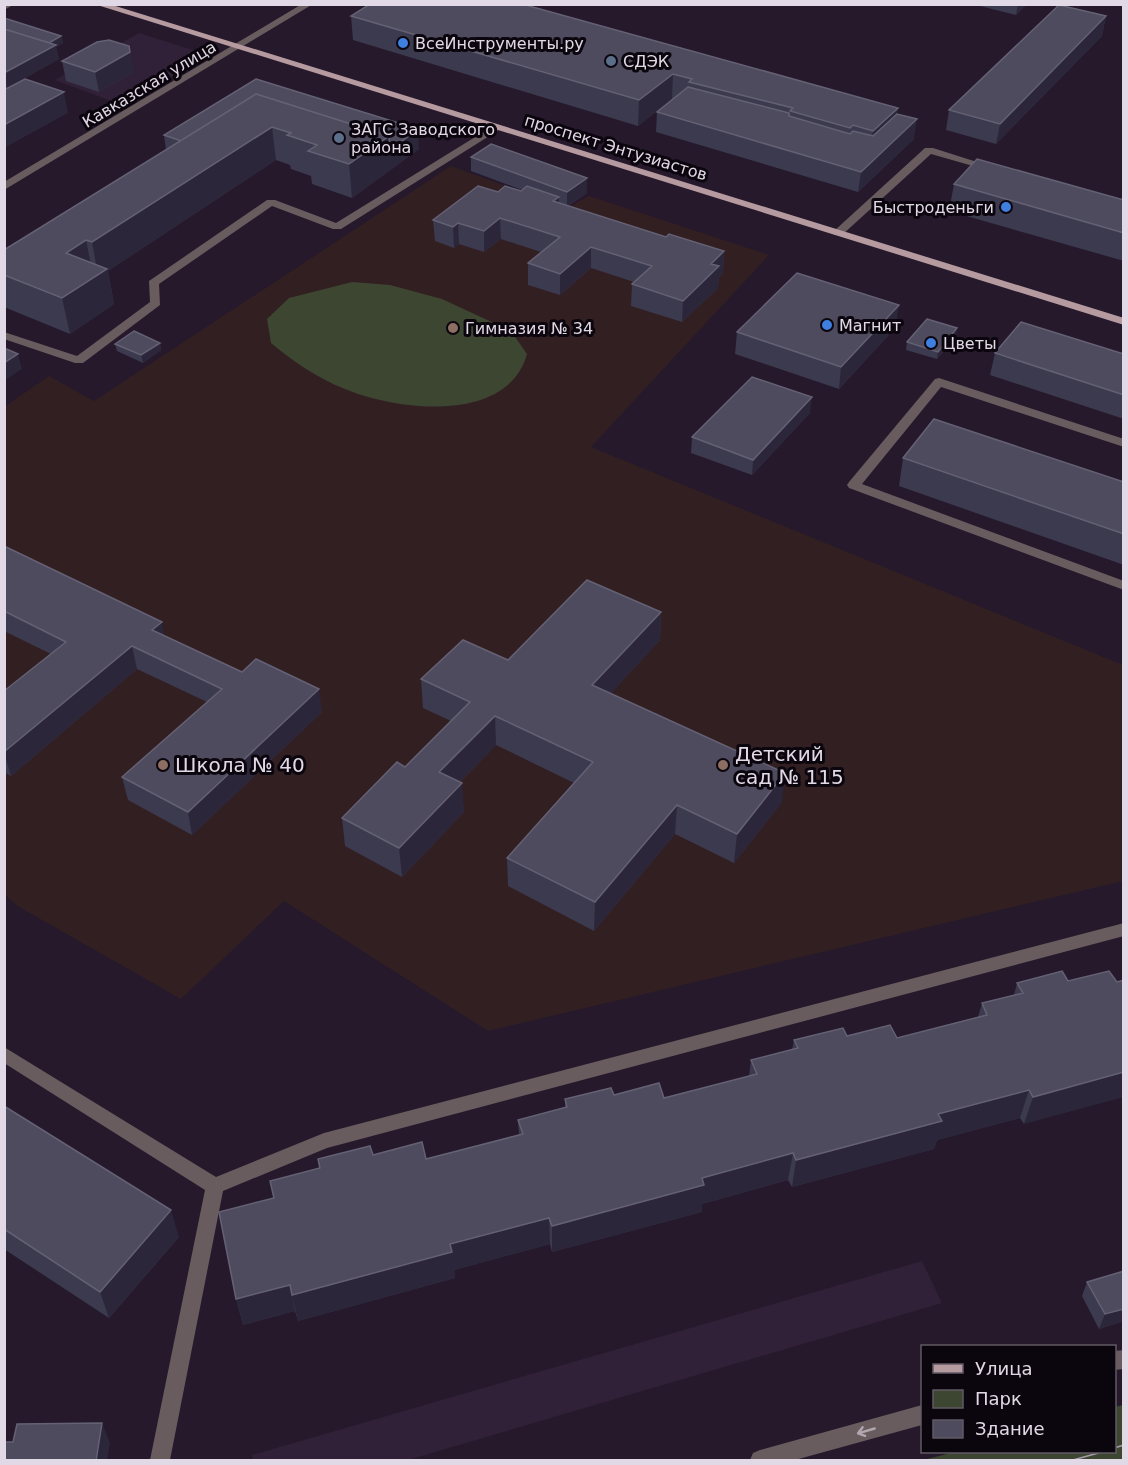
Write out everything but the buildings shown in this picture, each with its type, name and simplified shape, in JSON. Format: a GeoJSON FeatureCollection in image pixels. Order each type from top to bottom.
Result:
{"type":"FeatureCollection","features":[{"type":"Feature","properties":{"kind":"main road","name":"проспект Энтузиастов"},"geometry":{"type":"LineString","coordinates":[[98,4],[1124,322]]}},
{"type":"Feature","properties":{"kind":"street"},"geometry":{"type":"LineString","coordinates":[[4,7],[11,4]]}},
{"type":"Feature","properties":{"kind":"street","name":"Кавказская улица"},"geometry":{"type":"LineString","coordinates":[[4,187],[309,4]]}},
{"type":"Feature","properties":{"kind":"street"},"geometry":{"type":"LineString","coordinates":[[4,335],[79,360],[156,303],[153,283],[271,202],[337,227],[496,128]]}},
{"type":"Feature","properties":{"kind":"street"},"geometry":{"type":"LineString","coordinates":[[838,233],[929,150],[1009,173]]}},
{"type":"Feature","properties":{"kind":"street"},"geometry":{"type":"LineString","coordinates":[[1124,443],[939,382],[854,485],[1124,586]]}},
{"type":"Feature","properties":{"kind":"street"},"geometry":{"type":"LineString","coordinates":[[214,1186],[324,1141],[1124,929]]}},
{"type":"Feature","properties":{"kind":"street"},"geometry":{"type":"LineString","coordinates":[[4,1054],[214,1186]]}},
{"type":"Feature","properties":{"kind":"street"},"geometry":{"type":"LineString","coordinates":[[160,1461],[214,1186]]}},
{"type":"Feature","properties":{"kind":"street"},"geometry":{"type":"LineString","coordinates":[[760,1461],[921,1415]]}},
{"type":"Feature","properties":{"kind":"shaded area"},"geometry":{"type":"Polygon","coordinates":[[[139,33],[196,51],[192,64],[124,106],[55,80],[139,33]]]}},
{"type":"Feature","properties":{"kind":"shaded area"},"geometry":{"type":"Polygon","coordinates":[[[451,166],[566,208],[589,196],[769,255],[591,447],[1123,665],[1123,881],[488,1031],[284,901],[181,999],[19,907],[5,895],[4,407],[49,376],[94,401],[451,166]]]}},
{"type":"Feature","properties":{"kind":"shaded area"},"geometry":{"type":"Polygon","coordinates":[[[922,1261],[942,1303],[408,1460],[253,1460],[252,1455],[922,1261]]]}},
{"type":"Feature","properties":{"kind":"green space"},"geometry":{"type":"Polygon","coordinates":[[[352,282],[390,285],[442,299],[511,331],[527,354],[516,377],[498,392],[475,402],[448,406],[393,403],[367,397],[325,380],[288,357],[271,343],[267,319],[289,298],[352,282]]]}},
{"type":"Feature","properties":{"kind":"green space"},"geometry":{"type":"Polygon","coordinates":[[[1123,1405],[1123,1460],[923,1460],[951,1453],[1116,1453],[1116,1407],[1123,1405]]]}},
{"type":"Feature","properties":{"kind":"tram line"},"geometry":{"type":"LineString","coordinates":[[1116,1447],[1124,1445]]}},
{"type":"Feature","properties":{"kind":"tram line"},"geometry":{"type":"LineString","coordinates":[[1073,1460],[1098,1453]]}},
{"type":"Feature","properties":{"kind":"place","name":"ВсеИнструменты.ру"},"geometry":{"type":"Point","coordinates":[403,43]}},
{"type":"Feature","properties":{"kind":"place","name":"СДЭК"},"geometry":{"type":"Point","coordinates":[611,61]}},
{"type":"Feature","properties":{"kind":"place","name":"ЗАГС Заводского района"},"geometry":{"type":"Point","coordinates":[339,138]}},
{"type":"Feature","properties":{"kind":"place","name":"Быстроденьги"},"geometry":{"type":"Point","coordinates":[1006,207]}},
{"type":"Feature","properties":{"kind":"place","name":"Магнит"},"geometry":{"type":"Point","coordinates":[827,325]}},
{"type":"Feature","properties":{"kind":"place","name":"Гимназия № 34"},"geometry":{"type":"Point","coordinates":[453,328]}},
{"type":"Feature","properties":{"kind":"place","name":"Цветы"},"geometry":{"type":"Point","coordinates":[931,343]}},
{"type":"Feature","properties":{"kind":"place","name":"Школа № 40"},"geometry":{"type":"Point","coordinates":[163,765]}},
{"type":"Feature","properties":{"kind":"place","name":"Детский сад № 115"},"geometry":{"type":"Point","coordinates":[723,765]}}]}
